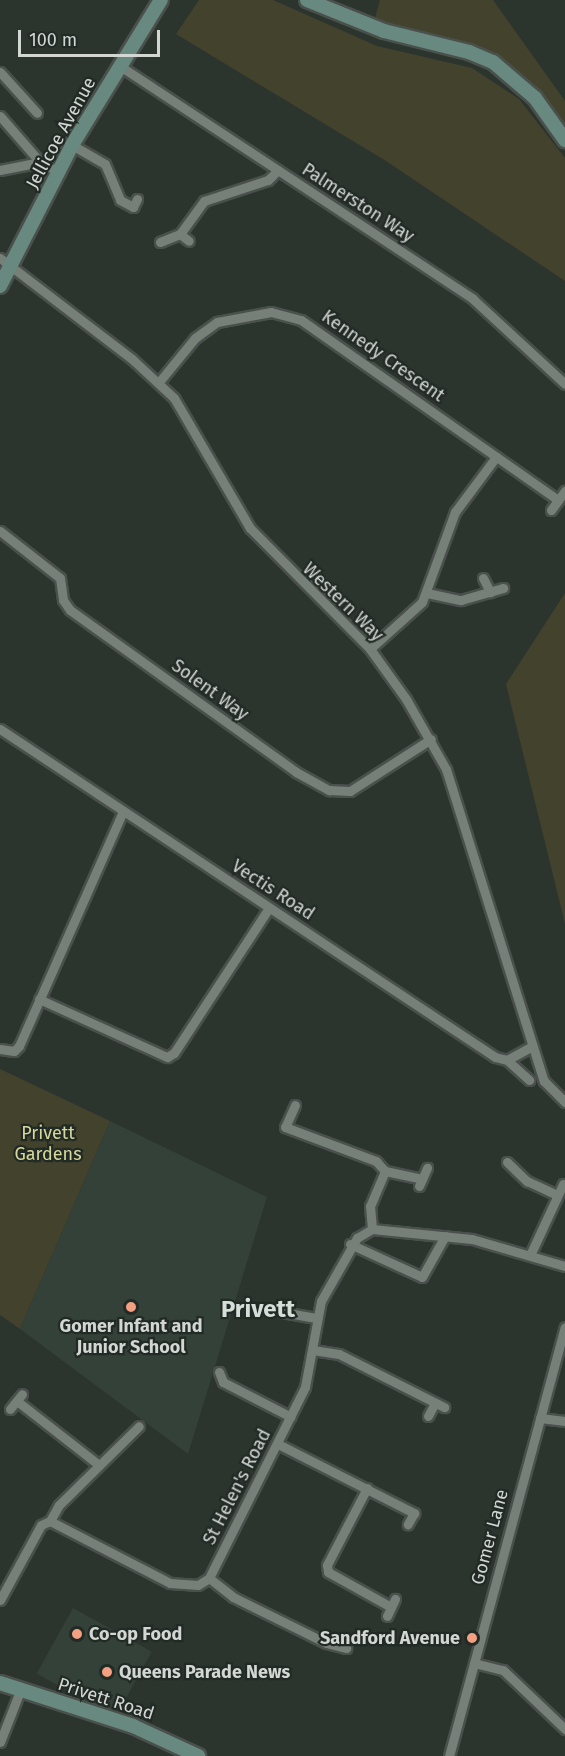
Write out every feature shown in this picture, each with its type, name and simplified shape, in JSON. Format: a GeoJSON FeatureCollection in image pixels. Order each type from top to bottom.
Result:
{"type":"FeatureCollection","features":[{"type":"Feature","properties":{"kind":"street","name":"Jellicoe Avenue"},"geometry":{"type":"LineString","coordinates":[[0,286],[5,262],[161,0]]}},
{"type":"Feature","properties":{"kind":"street"},"geometry":{"type":"LineString","coordinates":[[307,0],[384,31],[493,62],[535,98],[565,140]]}},
{"type":"Feature","properties":{"kind":"street","name":"Palmerston Way"},"geometry":{"type":"LineString","coordinates":[[120,66],[493,314],[565,384]]}},
{"type":"Feature","properties":{"kind":"street"},"geometry":{"type":"LineString","coordinates":[[0,72],[37,113]]}},
{"type":"Feature","properties":{"kind":"street"},"geometry":{"type":"LineString","coordinates":[[0,116],[40,162],[59,172]]}},
{"type":"Feature","properties":{"kind":"street"},"geometry":{"type":"LineString","coordinates":[[72,146],[105,164],[120,200],[133,207],[136,199]]}},
{"type":"Feature","properties":{"kind":"street"},"geometry":{"type":"LineString","coordinates":[[0,170],[40,162]]}},
{"type":"Feature","properties":{"kind":"street"},"geometry":{"type":"LineString","coordinates":[[160,242],[180,234],[204,201],[268,180],[278,170]]}},
{"type":"Feature","properties":{"kind":"street"},"geometry":{"type":"LineString","coordinates":[[180,234],[189,241]]}},
{"type":"Feature","properties":{"kind":"street","name":"Western Way"},"geometry":{"type":"LineString","coordinates":[[5,262],[159,382],[184,413],[250,528],[370,649],[430,739],[456,800],[544,1082],[565,1102]]}},
{"type":"Feature","properties":{"kind":"street","name":"Kennedy Crescent"},"geometry":{"type":"LineString","coordinates":[[159,382],[195,338],[217,322],[240,314],[271,312],[300,320],[328,336],[558,500]]}},
{"type":"Feature","properties":{"kind":"street"},"geometry":{"type":"LineString","coordinates":[[370,649],[427,593],[457,509],[496,457]]}},
{"type":"Feature","properties":{"kind":"street"},"geometry":{"type":"LineString","coordinates":[[551,510],[565,491]]}},
{"type":"Feature","properties":{"kind":"street","name":"Solent Way"},"geometry":{"type":"LineString","coordinates":[[0,531],[60,578],[63,600],[70,610],[296,772],[329,790],[350,790],[430,739]]}},
{"type":"Feature","properties":{"kind":"street"},"geometry":{"type":"LineString","coordinates":[[483,578],[489,592]]}},
{"type":"Feature","properties":{"kind":"street"},"geometry":{"type":"LineString","coordinates":[[427,593],[461,600],[503,588]]}},
{"type":"Feature","properties":{"kind":"street","name":"Vectis Road"},"geometry":{"type":"LineString","coordinates":[[0,729],[495,1057],[507,1060],[529,1080]]}},
{"type":"Feature","properties":{"kind":"street"},"geometry":{"type":"LineString","coordinates":[[0,1049],[14,1050],[19,1046],[123,811]]}},
{"type":"Feature","properties":{"kind":"street"},"geometry":{"type":"LineString","coordinates":[[39,999],[167,1057],[174,1053],[269,908]]}},
{"type":"Feature","properties":{"kind":"street"},"geometry":{"type":"LineString","coordinates":[[507,1060],[532,1046]]}},
{"type":"Feature","properties":{"kind":"street"},"geometry":{"type":"LineString","coordinates":[[295,1106],[285,1127],[376,1161],[385,1171],[420,1182],[427,1168]]}},
{"type":"Feature","properties":{"kind":"street"},"geometry":{"type":"LineString","coordinates":[[507,1162],[527,1182],[557,1196]]}},
{"type":"Feature","properties":{"kind":"street"},"geometry":{"type":"LineString","coordinates":[[385,1171],[370,1206],[372,1229],[445,1236],[531,1253],[565,1266]]}},
{"type":"Feature","properties":{"kind":"street"},"geometry":{"type":"LineString","coordinates":[[531,1253],[563,1184]]}},
{"type":"Feature","properties":{"kind":"street","name":"St Helen's Road"},"geometry":{"type":"LineString","coordinates":[[209,1578],[305,1388],[318,1318],[327,1288],[350,1244],[372,1229]]}},
{"type":"Feature","properties":{"kind":"street"},"geometry":{"type":"LineString","coordinates":[[350,1244],[420,1277],[429,1270],[445,1236]]}},
{"type":"Feature","properties":{"kind":"street"},"geometry":{"type":"LineString","coordinates":[[282,1312],[318,1318]]}},
{"type":"Feature","properties":{"kind":"street","name":"Gomer Lane"},"geometry":{"type":"LineString","coordinates":[[449,1756],[565,1328]]}},
{"type":"Feature","properties":{"kind":"street"},"geometry":{"type":"LineString","coordinates":[[313,1350],[339,1354],[444,1407]]}},
{"type":"Feature","properties":{"kind":"street"},"geometry":{"type":"LineString","coordinates":[[219,1372],[223,1382],[291,1417]]}},
{"type":"Feature","properties":{"kind":"street"},"geometry":{"type":"LineString","coordinates":[[16,1401],[99,1465]]}},
{"type":"Feature","properties":{"kind":"street"},"geometry":{"type":"LineString","coordinates":[[428,1416],[435,1403]]}},
{"type":"Feature","properties":{"kind":"street"},"geometry":{"type":"LineString","coordinates":[[540,1418],[565,1421]]}},
{"type":"Feature","properties":{"kind":"street"},"geometry":{"type":"LineString","coordinates":[[0,1600],[41,1525],[50,1521],[59,1505],[133,1428]]}},
{"type":"Feature","properties":{"kind":"street"},"geometry":{"type":"LineString","coordinates":[[278,1444],[414,1512],[408,1524]]}},
{"type":"Feature","properties":{"kind":"street"},"geometry":{"type":"LineString","coordinates":[[367,1488],[327,1565],[328,1572],[391,1608]]}},
{"type":"Feature","properties":{"kind":"street"},"geometry":{"type":"LineString","coordinates":[[50,1521],[170,1583],[187,1587],[209,1578],[233,1597],[326,1643],[346,1648]]}},
{"type":"Feature","properties":{"kind":"street"},"geometry":{"type":"LineString","coordinates":[[474,1663],[503,1670],[565,1729]]}},
{"type":"Feature","properties":{"kind":"street","name":"Privett Road"},"geometry":{"type":"LineString","coordinates":[[0,1683],[133,1726],[198,1756]]}},
{"type":"Feature","properties":{"kind":"street"},"geometry":{"type":"LineString","coordinates":[[0,1742],[20,1691]]}},
{"type":"Feature","properties":{"kind":"shaded area","name":"Gomer Infant and Junior School"},"geometry":{"type":"Polygon","coordinates":[[[110,1121],[267,1197],[188,1454],[20,1329],[110,1121]]]}},
{"type":"Feature","properties":{"kind":"shaded area"},"geometry":{"type":"Polygon","coordinates":[[[73,1608],[152,1652],[115,1717],[37,1674],[73,1608]]]}},
{"type":"Feature","properties":{"kind":"green space"},"geometry":{"type":"Polygon","coordinates":[[[199,0],[273,0],[377,46],[472,68],[519,99],[565,158],[565,281],[386,161],[176,34],[199,0]]]}},
{"type":"Feature","properties":{"kind":"green space"},"geometry":{"type":"Polygon","coordinates":[[[380,0],[493,0],[565,101],[565,131],[523,78],[495,60],[384,26],[375,18],[380,0]]]}},
{"type":"Feature","properties":{"kind":"green space"},"geometry":{"type":"Polygon","coordinates":[[[565,593],[565,924],[506,684],[565,593]]]}},
{"type":"Feature","properties":{"kind":"green space","name":"Privett Gardens"},"geometry":{"type":"Polygon","coordinates":[[[0,1069],[110,1121],[20,1329],[0,1315],[0,1069]]]}},
{"type":"Feature","properties":{"kind":"place","name":"Gomer Infant and Junior School"},"geometry":{"type":"Point","coordinates":[131,1307]}},
{"type":"Feature","properties":{"kind":"place","name":"Co-op Food"},"geometry":{"type":"Point","coordinates":[77,1634]}},
{"type":"Feature","properties":{"kind":"place","name":"Sandford Avenue"},"geometry":{"type":"Point","coordinates":[472,1638]}},
{"type":"Feature","properties":{"kind":"place","name":"Queens Parade News"},"geometry":{"type":"Point","coordinates":[107,1672]}},
{"type":"Feature","properties":{"kind":"district","name":"Privett"},"geometry":{"type":"Point","coordinates":[258,1310]}}]}
